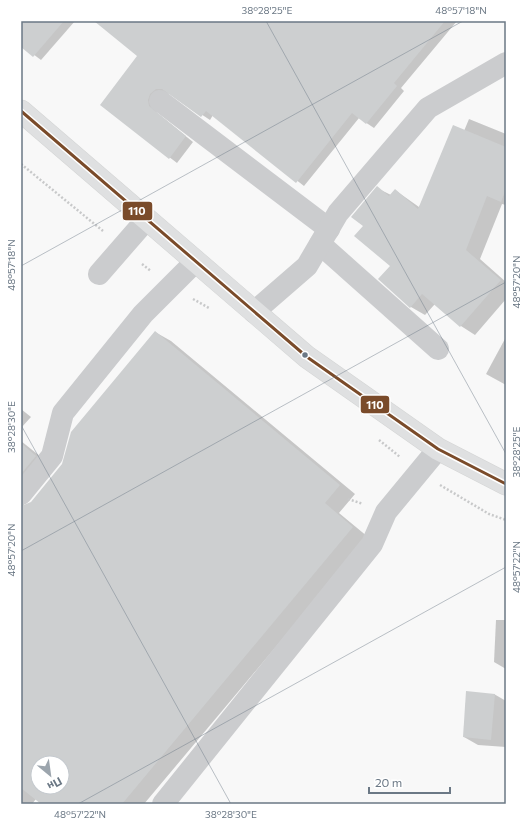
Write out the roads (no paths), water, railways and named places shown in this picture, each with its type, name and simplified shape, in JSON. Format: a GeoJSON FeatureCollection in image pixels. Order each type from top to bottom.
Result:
{"type":"FeatureCollection","features":[{"type":"Feature","properties":{"kind":"main road"},"geometry":{"type":"LineString","coordinates":[[21,111],[307,357],[438,449],[506,484]]}},
{"type":"Feature","properties":{"kind":"lane"},"geometry":{"type":"LineString","coordinates":[[254,312],[307,266],[338,213],[428,108],[506,63]]}},
{"type":"Feature","properties":{"kind":"lane"},"geometry":{"type":"LineString","coordinates":[[160,101],[324,236],[438,349]]}},
{"type":"Feature","properties":{"kind":"lane"},"geometry":{"type":"LineString","coordinates":[[99,274],[146,220]]}},
{"type":"Feature","properties":{"kind":"lane"},"geometry":{"type":"LineString","coordinates":[[21,494],[52,456],[63,413],[143,314],[195,262]]}},
{"type":"Feature","properties":{"kind":"lane"},"geometry":{"type":"LineString","coordinates":[[164,804],[372,544],[386,512],[438,449]]}}]}
